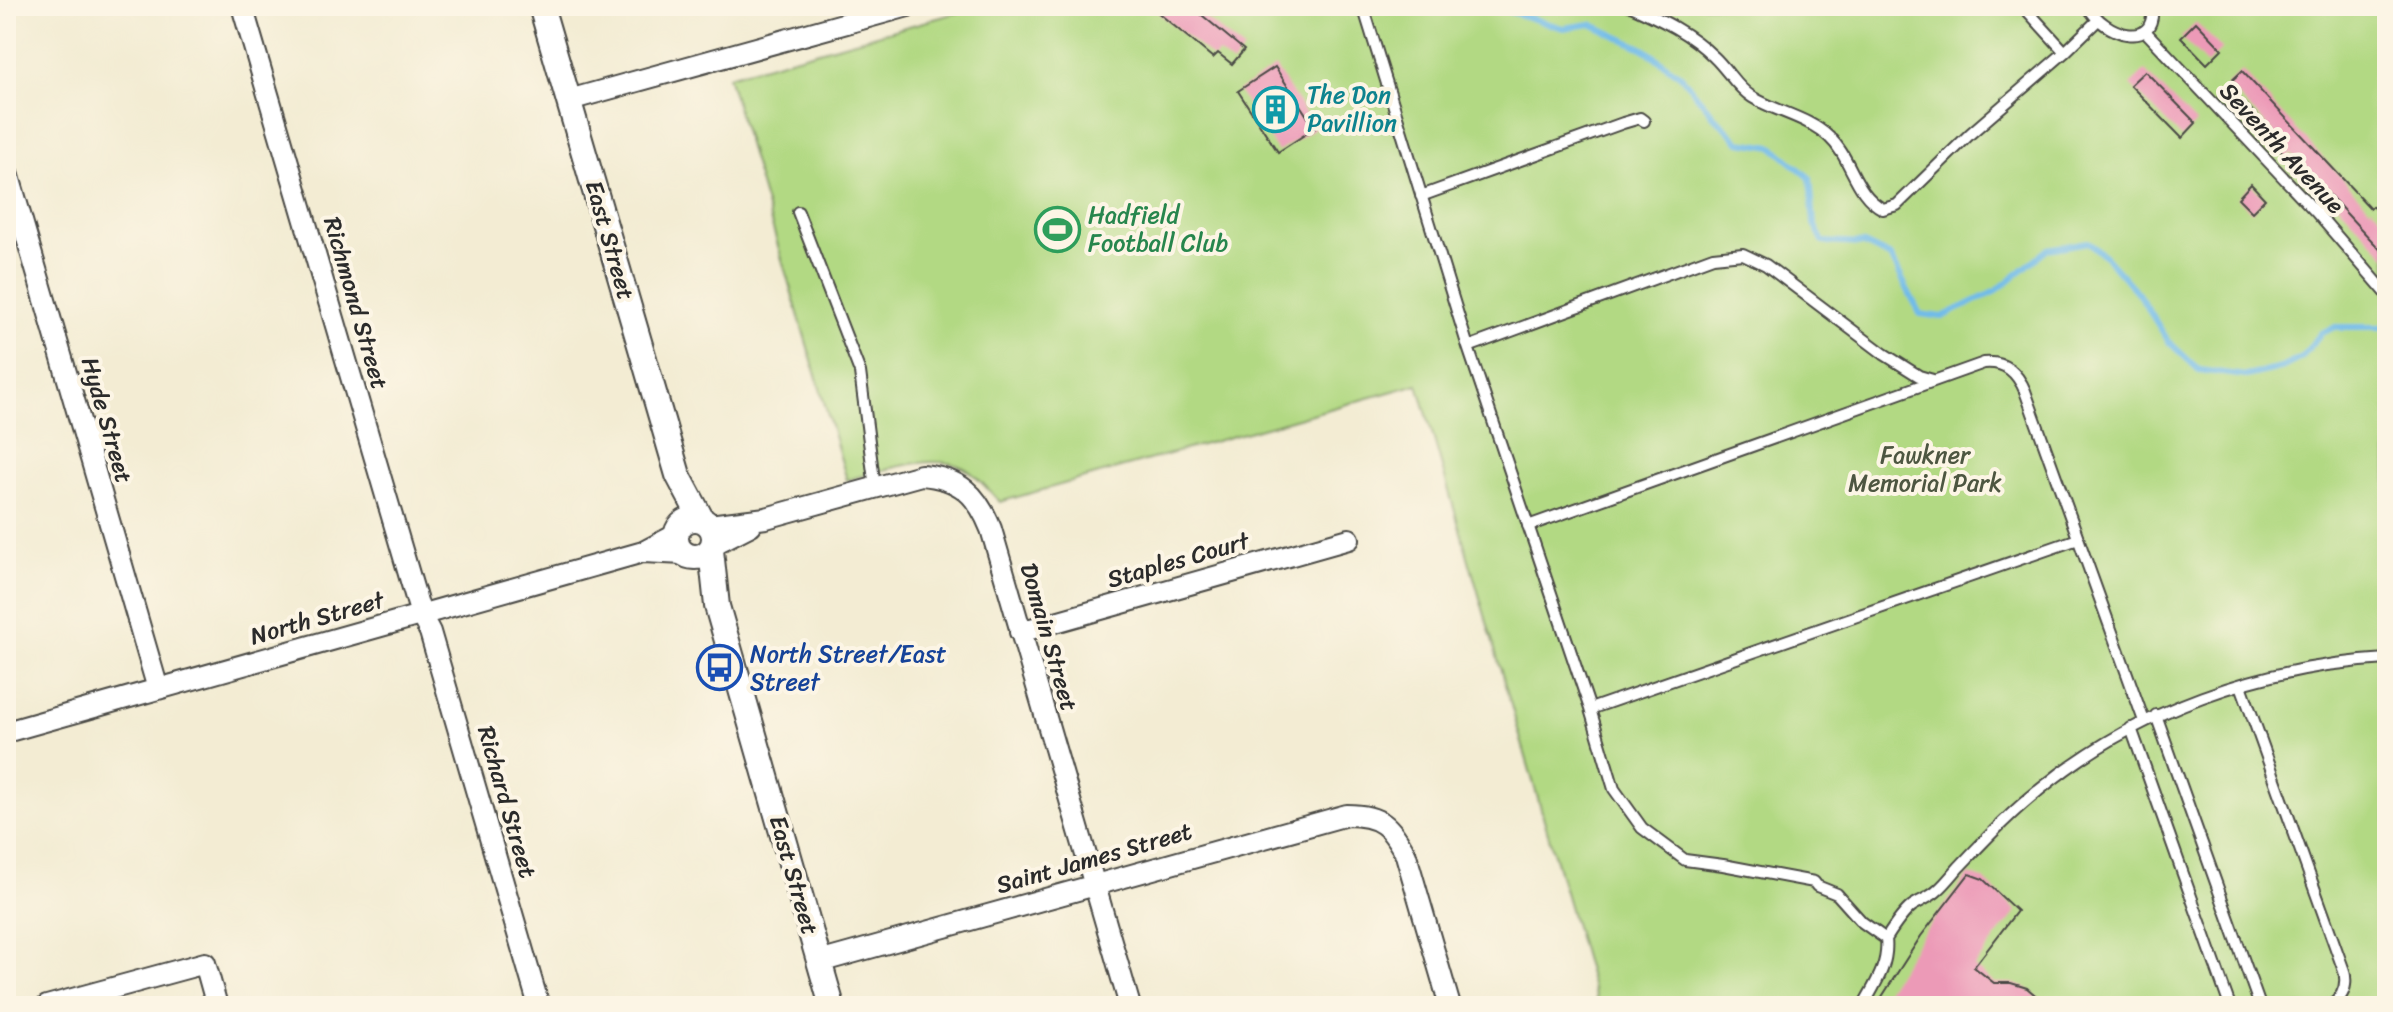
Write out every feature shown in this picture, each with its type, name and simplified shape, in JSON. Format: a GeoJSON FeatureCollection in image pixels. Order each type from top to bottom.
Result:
{"type":"FeatureCollection","features":[{"type":"Feature","properties":{"kind":"street","name":"Richmond Street"},"geometry":{"type":"LineString","coordinates":[[242,6],[421,615]]}},
{"type":"Feature","properties":{"kind":"street","name":"East Street"},"geometry":{"type":"LineString","coordinates":[[541,6],[832,1006]]}},
{"type":"Feature","properties":{"kind":"street"},"geometry":{"type":"LineString","coordinates":[[569,100],[908,6]]}},
{"type":"Feature","properties":{"kind":"street","name":"Hyde Street"},"geometry":{"type":"LineString","coordinates":[[6,166],[158,689]]}},
{"type":"Feature","properties":{"kind":"street","name":"Domain Street"},"geometry":{"type":"LineString","coordinates":[[696,539],[921,475],[948,479],[970,493],[984,512],[991,529],[1130,1006]]}},
{"type":"Feature","properties":{"kind":"street","name":"North Street"},"geometry":{"type":"LineString","coordinates":[[6,732],[696,539]]}},
{"type":"Feature","properties":{"kind":"street","name":"Staples Court"},"geometry":{"type":"LineString","coordinates":[[1020,632],[1349,539]]}},
{"type":"Feature","properties":{"kind":"street","name":"Richard Street"},"geometry":{"type":"LineString","coordinates":[[421,615],[430,632],[539,1006]]}},
{"type":"Feature","properties":{"kind":"street","name":"Saint James Street"},"geometry":{"type":"LineString","coordinates":[[819,962],[1347,815],[1370,817],[1383,822],[1397,837],[1406,855],[1450,1006]]}},
{"type":"Feature","properties":{"kind":"street"},"geometry":{"type":"LineString","coordinates":[[47,1006],[205,963],[217,1006]]}},
{"type":"Feature","properties":{"kind":"lane"},"geometry":{"type":"LineString","coordinates":[[1363,6],[1468,347],[1614,789],[1642,828],[1685,860],[1814,882],[1837,894],[1862,922],[1886,939]]}},
{"type":"Feature","properties":{"kind":"lane"},"geometry":{"type":"LineString","coordinates":[[1631,6],[1694,39],[1751,96],[1827,134],[1840,149],[1868,199],[1883,209],[1897,205],[1971,133],[2098,20]]}},
{"type":"Feature","properties":{"kind":"lane"},"geometry":{"type":"LineString","coordinates":[[2023,6],[2065,52]]}},
{"type":"Feature","properties":{"kind":"lane"},"geometry":{"type":"LineString","coordinates":[[2088,6],[2093,16],[2108,29],[2133,35],[2145,31],[2153,17],[2152,6]]}},
{"type":"Feature","properties":{"kind":"lane","name":"Seventh Avenue"},"geometry":{"type":"LineString","coordinates":[[2145,31],[2316,212],[2387,294]]}},
{"type":"Feature","properties":{"kind":"lane"},"geometry":{"type":"LineString","coordinates":[[1421,196],[1623,123],[1640,118],[1644,121]]}},
{"type":"Feature","properties":{"kind":"lane"},"geometry":{"type":"LineString","coordinates":[[798,212],[860,372],[875,488]]}},
{"type":"Feature","properties":{"kind":"lane"},"geometry":{"type":"LineString","coordinates":[[1468,347],[1713,257],[1743,254],[1766,265],[1884,354],[1919,376],[1935,380]]}},
{"type":"Feature","properties":{"kind":"lane"},"geometry":{"type":"LineString","coordinates":[[1528,526],[1935,380],[1989,362],[2005,366],[2016,374],[2025,391],[2144,721]]}},
{"type":"Feature","properties":{"kind":"lane"},"geometry":{"type":"LineString","coordinates":[[1590,709],[2078,539]]}},
{"type":"Feature","properties":{"kind":"lane"},"geometry":{"type":"LineString","coordinates":[[1863,1006],[1883,969],[1886,939],[1899,919],[1911,907],[1937,891],[1999,825],[2039,789],[2081,759],[2156,715],[2241,685],[2308,669],[2387,659]]}},
{"type":"Feature","properties":{"kind":"lane"},"geometry":{"type":"LineString","coordinates":[[2241,685],[2344,971],[2345,987],[2331,1006]]}},
{"type":"Feature","properties":{"kind":"lane"},"geometry":{"type":"LineString","coordinates":[[2156,715],[2260,1006]]}},
{"type":"Feature","properties":{"kind":"lane"},"geometry":{"type":"LineString","coordinates":[[2131,728],[2230,1006]]}},
{"type":"Feature","properties":{"kind":"green space","name":"Fawkner Memorial Park"},"geometry":{"type":"Polygon","coordinates":[[[981,6],[2387,6],[2387,1006],[1598,1006],[1418,384],[1000,502],[973,474],[951,464],[906,465],[847,480],[728,76],[981,6]]]}},
{"type":"Feature","properties":{"kind":"building"},"geometry":{"type":"Polygon","coordinates":[[[1150,6],[1191,6],[1244,50],[1232,64],[1218,53],[1213,58],[1150,6]]]}},
{"type":"Feature","properties":{"kind":"building"},"geometry":{"type":"Polygon","coordinates":[[[2196,22],[2222,49],[2207,64],[2181,37],[2196,22]]]}},
{"type":"Feature","properties":{"kind":"building","name":"The Don Pavillion"},"geometry":{"type":"Polygon","coordinates":[[[1275,67],[1315,128],[1278,152],[1238,91],[1275,67]]]}},
{"type":"Feature","properties":{"kind":"building"},"geometry":{"type":"Polygon","coordinates":[[[2145,71],[2196,123],[2182,138],[2130,85],[2145,71]]]}},
{"type":"Feature","properties":{"kind":"building"},"geometry":{"type":"Polygon","coordinates":[[[2242,71],[2387,223],[2387,257],[2291,154],[2287,158],[2268,138],[2274,133],[2227,85],[2242,71]]]}},
{"type":"Feature","properties":{"kind":"building"},"geometry":{"type":"Polygon","coordinates":[[[2251,184],[2265,199],[2252,212],[2238,198],[2251,184]]]}},
{"type":"Feature","properties":{"kind":"building"},"geometry":{"type":"Polygon","coordinates":[[[1969,874],[1983,879],[2017,911],[1974,967],[1994,983],[2011,983],[2027,988],[2048,1006],[1876,1006],[1921,936],[1969,874]]]}},
{"type":"Feature","properties":{"kind":"waterway"},"geometry":{"type":"LineString","coordinates":[[1491,6],[1563,28],[1591,24],[1644,49],[1681,76],[1740,142],[1773,147],[1810,178],[1814,224],[1823,242],[1864,244],[1891,257],[1920,314],[1942,317],[1996,291],[2048,249],[2088,242],[2137,292],[2169,342],[2199,370],[2246,376],[2281,368],[2301,358],[2321,333],[2335,327],[2387,327]]}},
{"type":"Feature","properties":{"kind":"place","name":"The Don Pavillion"},"geometry":{"type":"Point","coordinates":[1276,109]}},
{"type":"Feature","properties":{"kind":"place","name":"Hadfield Football Club"},"geometry":{"type":"Point","coordinates":[1057,229]}},
{"type":"Feature","properties":{"kind":"place","name":"North Street/East Street"},"geometry":{"type":"Point","coordinates":[719,668]}}]}
